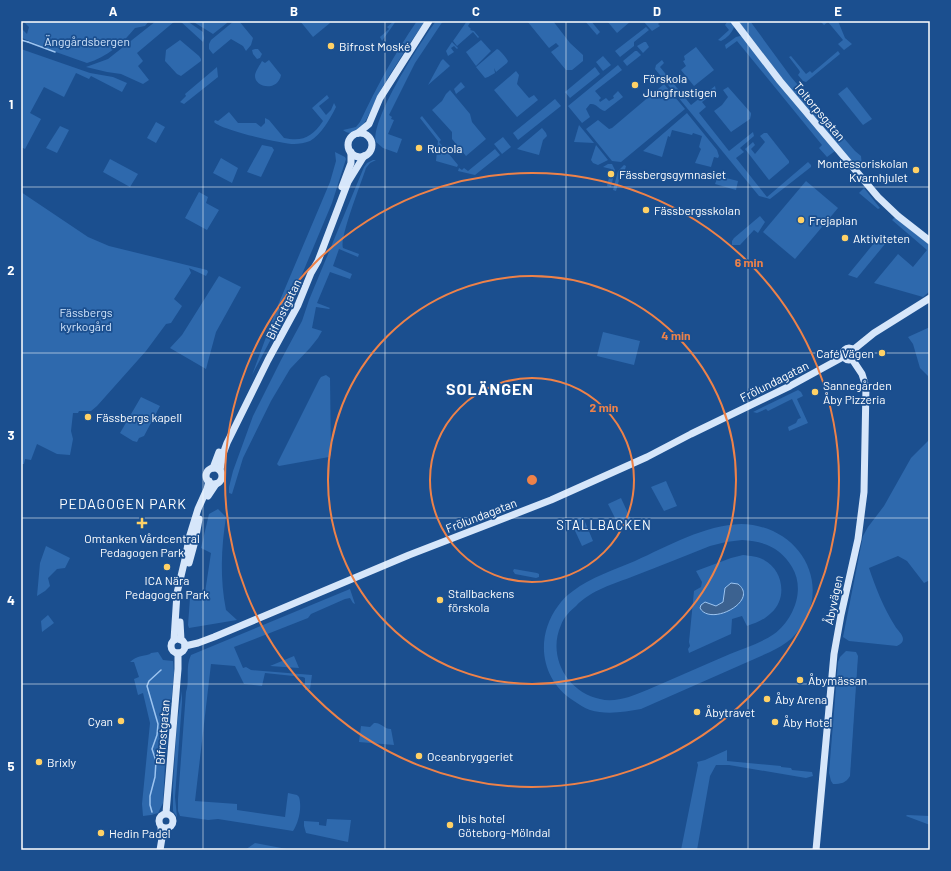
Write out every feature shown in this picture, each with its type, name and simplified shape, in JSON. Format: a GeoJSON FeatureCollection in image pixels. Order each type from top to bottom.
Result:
{"type":"FeatureCollection","features":[{"type":"Feature","properties":{"kind":"street","name":"Bifrostgatan"},"geometry":{"type":"LineString","coordinates":[[216,469],[230,428],[298,299],[350,163],[351,152],[348,146],[349,141],[352,136],[369,124],[380,98],[428,21]]}},
{"type":"Feature","properties":{"kind":"street","name":"Toltorpsgatan"},"geometry":{"type":"LineString","coordinates":[[734,21],[780,81],[878,197],[887,207],[930,241]]}},
{"type":"Feature","properties":{"kind":"street","name":"Bifrostgatan"},"geometry":{"type":"LineString","coordinates":[[212,482],[207,476],[207,473],[216,469],[268,360],[298,305],[311,273],[318,261],[348,182],[364,156],[370,152],[372,147],[370,138],[372,126],[388,86]]}},
{"type":"Feature","properties":{"kind":"street"},"geometry":{"type":"LineString","coordinates":[[358,133],[366,134],[370,138]]}},
{"type":"Feature","properties":{"kind":"street"},"geometry":{"type":"LineString","coordinates":[[351,152],[356,156],[364,156]]}},
{"type":"Feature","properties":{"kind":"street"},"geometry":{"type":"LineString","coordinates":[[853,350],[874,333],[930,298]]}},
{"type":"Feature","properties":{"kind":"street"},"geometry":{"type":"LineString","coordinates":[[850,348],[853,350],[855,355],[852,359],[847,360],[843,357],[843,352],[846,349],[850,348]]}},
{"type":"Feature","properties":{"kind":"street","name":"Frölundagatan"},"geometry":{"type":"LineString","coordinates":[[180,642],[198,643],[214,637],[402,558],[551,500],[647,457],[690,434],[790,386],[843,357]]}},
{"type":"Feature","properties":{"kind":"street","name":"Åbyvägen"},"geometry":{"type":"LineString","coordinates":[[816,850],[834,654],[858,539],[864,492],[866,387],[862,374],[852,359]]}},
{"type":"Feature","properties":{"kind":"street","name":"Bifrostgatan"},"geometry":{"type":"LineString","coordinates":[[212,482],[220,482],[222,478],[222,474],[216,469]]}},
{"type":"Feature","properties":{"kind":"street","name":"Bifrostgatan"},"geometry":{"type":"LineString","coordinates":[[166,814],[178,669],[178,653],[172,651],[171,643],[180,642],[182,590],[196,540],[199,516],[212,482]]}},
{"type":"Feature","properties":{"kind":"street"},"geometry":{"type":"LineString","coordinates":[[178,653],[183,651],[180,642]]}},
{"type":"Feature","properties":{"kind":"street","name":"Bifrostgatan"},"geometry":{"type":"LineString","coordinates":[[160,850],[162,838],[161,827],[158,822],[162,814],[166,814],[171,815],[173,824],[169,828],[164,850]]}},
{"type":"Feature","properties":{"kind":"street"},"geometry":{"type":"LineString","coordinates":[[161,827],[169,828]]}},
{"type":"Feature","properties":{"kind":"green space","name":"Änggårdsbergen"},"geometry":{"type":"Polygon","coordinates":[[[23,21],[149,21],[145,26],[135,28],[108,54],[87,63],[22,38],[21,28],[27,34],[29,27],[23,21]]]}},
{"type":"Feature","properties":{"kind":"green space"},"geometry":{"type":"Polygon","coordinates":[[[156,21],[175,21],[137,53],[143,61],[138,66],[149,80],[143,84],[121,74],[86,67],[108,59],[156,21]]]}},
{"type":"Feature","properties":{"kind":"green space"},"geometry":{"type":"Polygon","coordinates":[[[180,21],[187,21],[203,32],[203,42],[180,21]]]}},
{"type":"Feature","properties":{"kind":"green space"},"geometry":{"type":"Polygon","coordinates":[[[192,21],[226,21],[227,23],[213,34],[192,21]]]}},
{"type":"Feature","properties":{"kind":"green space"},"geometry":{"type":"Polygon","coordinates":[[[234,21],[239,21],[253,38],[251,45],[246,51],[243,46],[231,39],[213,54],[209,49],[211,40],[234,21]]]}},
{"type":"Feature","properties":{"kind":"green space"},"geometry":{"type":"Polygon","coordinates":[[[300,21],[329,21],[330,23],[313,37],[300,21]]]}},
{"type":"Feature","properties":{"kind":"green space"},"geometry":{"type":"Polygon","coordinates":[[[396,21],[382,41],[380,37],[389,29],[387,27],[396,21]]]}},
{"type":"Feature","properties":{"kind":"green space"},"geometry":{"type":"Polygon","coordinates":[[[417,21],[425,21],[387,79],[363,126],[354,132],[345,132],[343,130],[356,127],[360,122],[401,45],[417,21]]]}},
{"type":"Feature","properties":{"kind":"green space"},"geometry":{"type":"Polygon","coordinates":[[[436,21],[443,21],[415,63],[389,115],[392,117],[391,119],[394,120],[388,134],[402,139],[397,153],[383,148],[376,142],[376,131],[388,99],[419,45],[436,21]]]}},
{"type":"Feature","properties":{"kind":"green space"},"geometry":{"type":"Polygon","coordinates":[[[467,21],[471,21],[468,26],[471,29],[470,30],[474,31],[479,37],[478,38],[473,32],[457,46],[453,41],[467,21]]]}},
{"type":"Feature","properties":{"kind":"green space"},"geometry":{"type":"Polygon","coordinates":[[[527,21],[553,21],[570,43],[583,55],[583,61],[572,70],[566,70],[551,52],[559,46],[556,43],[549,48],[527,21]]]}},
{"type":"Feature","properties":{"kind":"green space"},"geometry":{"type":"Polygon","coordinates":[[[585,21],[591,21],[600,32],[597,35],[585,21]]]}},
{"type":"Feature","properties":{"kind":"green space"},"geometry":{"type":"Polygon","coordinates":[[[607,21],[631,21],[617,33],[607,21]]]}},
{"type":"Feature","properties":{"kind":"green space"},"geometry":{"type":"Polygon","coordinates":[[[661,21],[658,24],[660,26],[652,31],[644,22],[661,21]]]}},
{"type":"Feature","properties":{"kind":"green space"},"geometry":{"type":"Polygon","coordinates":[[[730,21],[734,27],[732,31],[723,40],[718,40],[729,30],[725,25],[730,21]]]}},
{"type":"Feature","properties":{"kind":"green space"},"geometry":{"type":"Polygon","coordinates":[[[738,21],[750,21],[791,77],[861,156],[862,166],[857,167],[801,103],[738,21]]]}},
{"type":"Feature","properties":{"kind":"green space"},"geometry":{"type":"Polygon","coordinates":[[[820,21],[838,21],[845,38],[852,44],[844,50],[838,44],[843,40],[828,22],[824,25],[820,21]]]}},
{"type":"Feature","properties":{"kind":"green space"},"geometry":{"type":"Polygon","coordinates":[[[646,27],[649,30],[634,42],[634,46],[620,57],[615,51],[646,27]]]}},
{"type":"Feature","properties":{"kind":"green space"},"geometry":{"type":"Polygon","coordinates":[[[736,37],[743,37],[835,151],[827,157],[819,148],[822,145],[737,41],[726,49],[725,45],[736,37]]]}},
{"type":"Feature","properties":{"kind":"green space"},"geometry":{"type":"Polygon","coordinates":[[[180,40],[201,59],[201,61],[181,76],[177,74],[165,61],[166,50],[180,40]]]}},
{"type":"Feature","properties":{"kind":"green space"},"geometry":{"type":"Polygon","coordinates":[[[481,40],[491,51],[476,66],[466,52],[481,40]]]}},
{"type":"Feature","properties":{"kind":"green space"},"geometry":{"type":"Polygon","coordinates":[[[452,42],[458,48],[457,49],[454,46],[451,48],[454,52],[448,56],[446,51],[452,42]]]}},
{"type":"Feature","properties":{"kind":"green space"},"geometry":{"type":"Polygon","coordinates":[[[646,42],[649,47],[643,53],[637,46],[646,42]]]}},
{"type":"Feature","properties":{"kind":"green space"},"geometry":{"type":"Polygon","coordinates":[[[696,47],[714,70],[694,86],[681,70],[686,66],[683,61],[685,60],[684,56],[696,47]]]}},
{"type":"Feature","properties":{"kind":"green space"},"geometry":{"type":"Polygon","coordinates":[[[21,49],[90,73],[113,77],[127,83],[122,92],[91,76],[89,79],[76,73],[64,97],[44,87],[30,113],[41,119],[25,149],[21,147],[21,49]]]}},
{"type":"Feature","properties":{"kind":"green space"},"geometry":{"type":"Polygon","coordinates":[[[258,49],[262,54],[260,58],[257,59],[253,54],[252,50],[258,49]]]}},
{"type":"Feature","properties":{"kind":"green space"},"geometry":{"type":"Polygon","coordinates":[[[497,49],[508,61],[496,72],[494,68],[495,73],[485,78],[476,67],[497,49]]]}},
{"type":"Feature","properties":{"kind":"green space"},"geometry":{"type":"Polygon","coordinates":[[[635,51],[641,55],[627,66],[623,61],[635,51]]]}},
{"type":"Feature","properties":{"kind":"green space"},"geometry":{"type":"Polygon","coordinates":[[[838,51],[840,54],[806,82],[803,81],[798,75],[800,72],[799,70],[789,57],[791,56],[806,74],[810,71],[812,73],[838,51]]]}},
{"type":"Feature","properties":{"kind":"green space"},"geometry":{"type":"Polygon","coordinates":[[[603,56],[611,65],[603,71],[596,62],[603,56]]]}},
{"type":"Feature","properties":{"kind":"green space"},"geometry":{"type":"Polygon","coordinates":[[[443,59],[450,66],[428,85],[441,61],[443,59]]]}},
{"type":"Feature","properties":{"kind":"green space"},"geometry":{"type":"Polygon","coordinates":[[[269,60],[281,75],[276,84],[266,86],[258,83],[255,75],[262,61],[265,63],[269,60]]]}},
{"type":"Feature","properties":{"kind":"green space"},"geometry":{"type":"Polygon","coordinates":[[[662,60],[664,63],[660,67],[691,105],[715,86],[716,91],[702,102],[706,107],[699,113],[729,151],[753,132],[754,136],[740,148],[744,152],[736,158],[767,197],[808,162],[811,167],[770,199],[759,196],[655,69],[656,65],[662,60]]]}},
{"type":"Feature","properties":{"kind":"green space"},"geometry":{"type":"Polygon","coordinates":[[[618,65],[622,70],[595,91],[601,98],[599,100],[600,102],[606,98],[609,101],[614,98],[613,96],[618,91],[623,97],[605,111],[590,104],[586,109],[590,117],[582,123],[568,106],[618,65]]]}},
{"type":"Feature","properties":{"kind":"green space"},"geometry":{"type":"Polygon","coordinates":[[[217,67],[218,77],[184,104],[180,102],[186,96],[185,94],[217,67]]]}},
{"type":"Feature","properties":{"kind":"green space"},"geometry":{"type":"Polygon","coordinates":[[[595,67],[600,74],[570,98],[565,92],[595,67]]]}},
{"type":"Feature","properties":{"kind":"green space"},"geometry":{"type":"Polygon","coordinates":[[[516,71],[519,75],[517,84],[529,98],[534,95],[538,100],[517,117],[494,90],[516,71]]]}},
{"type":"Feature","properties":{"kind":"green space"},"geometry":{"type":"Polygon","coordinates":[[[461,82],[465,87],[456,94],[454,89],[461,82]]]}},
{"type":"Feature","properties":{"kind":"green space"},"geometry":{"type":"Polygon","coordinates":[[[664,84],[685,109],[621,162],[612,161],[586,129],[598,120],[609,129],[612,128],[664,84]]]}},
{"type":"Feature","properties":{"kind":"green space"},"geometry":{"type":"Polygon","coordinates":[[[728,87],[751,113],[750,119],[731,132],[714,111],[722,105],[728,97],[723,90],[728,87]]]}},
{"type":"Feature","properties":{"kind":"green space"},"geometry":{"type":"Polygon","coordinates":[[[847,87],[872,119],[863,125],[838,94],[847,87]]]}},
{"type":"Feature","properties":{"kind":"green space"},"geometry":{"type":"Polygon","coordinates":[[[450,90],[470,114],[472,122],[486,139],[466,156],[452,139],[452,132],[432,110],[442,101],[450,90]]]}},
{"type":"Feature","properties":{"kind":"green space"},"geometry":{"type":"Polygon","coordinates":[[[327,95],[329,98],[319,106],[326,115],[331,110],[334,103],[336,107],[318,135],[310,141],[304,143],[296,144],[265,139],[228,129],[214,122],[215,120],[218,121],[229,112],[238,123],[256,123],[261,127],[265,123],[265,118],[269,120],[284,138],[302,139],[315,131],[323,121],[312,108],[327,95]]]}},
{"type":"Feature","properties":{"kind":"green space"},"geometry":{"type":"Polygon","coordinates":[[[555,99],[561,106],[518,140],[513,133],[555,99]]]}},
{"type":"Feature","properties":{"kind":"green space"},"geometry":{"type":"Polygon","coordinates":[[[687,113],[717,150],[719,156],[718,158],[714,157],[711,167],[695,163],[701,149],[699,147],[702,136],[693,133],[692,135],[672,130],[670,137],[668,136],[662,157],[643,151],[687,113]]]}},
{"type":"Feature","properties":{"kind":"green space"},"geometry":{"type":"Polygon","coordinates":[[[422,116],[441,140],[439,142],[458,165],[457,167],[436,161],[438,141],[420,118],[422,116]]]}},
{"type":"Feature","properties":{"kind":"green space"},"geometry":{"type":"Polygon","coordinates":[[[156,122],[165,127],[156,143],[147,138],[156,122]]]}},
{"type":"Feature","properties":{"kind":"green space"},"geometry":{"type":"Polygon","coordinates":[[[579,125],[594,143],[574,142],[579,125]]]}},
{"type":"Feature","properties":{"kind":"green space"},"geometry":{"type":"Polygon","coordinates":[[[60,126],[69,130],[57,153],[46,148],[60,126]]]}},
{"type":"Feature","properties":{"kind":"green space"},"geometry":{"type":"Polygon","coordinates":[[[542,128],[547,136],[543,140],[539,155],[517,149],[542,128]]]}},
{"type":"Feature","properties":{"kind":"green space"},"geometry":{"type":"Polygon","coordinates":[[[767,133],[789,161],[789,163],[769,180],[745,149],[753,142],[755,145],[751,149],[755,154],[765,142],[760,136],[767,133]]]}},
{"type":"Feature","properties":{"kind":"green space"},"geometry":{"type":"Polygon","coordinates":[[[503,137],[511,147],[502,154],[494,144],[503,137]]]}},
{"type":"Feature","properties":{"kind":"green space"},"geometry":{"type":"Polygon","coordinates":[[[262,145],[272,147],[274,150],[261,177],[247,172],[262,145]]]}},
{"type":"Feature","properties":{"kind":"green space"},"geometry":{"type":"Polygon","coordinates":[[[596,145],[608,160],[598,165],[593,163],[591,160],[596,145]]]}},
{"type":"Feature","properties":{"kind":"green space"},"geometry":{"type":"Polygon","coordinates":[[[495,149],[500,155],[475,175],[458,171],[459,168],[462,170],[464,168],[468,171],[495,149]]]}},
{"type":"Feature","properties":{"kind":"green space"},"geometry":{"type":"Polygon","coordinates":[[[335,152],[346,159],[332,203],[290,303],[252,375],[278,305],[330,182],[336,161],[335,152]]]}},
{"type":"Feature","properties":{"kind":"green space"},"geometry":{"type":"Polygon","coordinates":[[[221,158],[238,168],[232,183],[213,173],[221,158]]]}},
{"type":"Feature","properties":{"kind":"green space"},"geometry":{"type":"Polygon","coordinates":[[[110,159],[138,174],[130,187],[103,172],[110,159]]]}},
{"type":"Feature","properties":{"kind":"green space"},"geometry":{"type":"Polygon","coordinates":[[[376,160],[370,163],[366,168],[344,233],[343,248],[359,254],[358,257],[339,249],[333,266],[352,274],[350,279],[330,272],[317,303],[330,308],[316,307],[312,328],[322,331],[310,348],[290,369],[271,401],[243,458],[232,494],[229,493],[233,471],[253,416],[302,321],[309,300],[364,167],[367,163],[376,160]]]}},
{"type":"Feature","properties":{"kind":"green space"},"geometry":{"type":"Polygon","coordinates":[[[608,164],[612,164],[615,170],[611,187],[607,186],[611,169],[603,167],[608,164]]]}},
{"type":"Feature","properties":{"kind":"green space"},"geometry":{"type":"Polygon","coordinates":[[[624,165],[626,166],[624,173],[621,173],[616,191],[613,190],[618,171],[624,165]]]}},
{"type":"Feature","properties":{"kind":"green space"},"geometry":{"type":"Polygon","coordinates":[[[718,176],[738,181],[736,190],[715,184],[718,176]]]}},
{"type":"Feature","properties":{"kind":"green space","name":"Frejaplan"},"geometry":{"type":"Polygon","coordinates":[[[806,181],[838,208],[795,259],[763,232],[806,181]]]}},
{"type":"Feature","properties":{"kind":"green space"},"geometry":{"type":"Polygon","coordinates":[[[864,188],[880,208],[878,209],[859,193],[864,188]]]}},
{"type":"Feature","properties":{"kind":"green space","name":"Fässbergs kyrkogård"},"geometry":{"type":"Polygon","coordinates":[[[21,192],[88,237],[109,246],[207,270],[208,272],[206,276],[189,268],[191,273],[174,299],[182,306],[171,323],[166,324],[146,351],[97,406],[91,411],[79,411],[78,413],[73,413],[71,431],[73,439],[70,455],[57,454],[37,444],[31,460],[25,459],[24,464],[21,464],[21,192]]]}},
{"type":"Feature","properties":{"kind":"green space"},"geometry":{"type":"Polygon","coordinates":[[[199,192],[208,197],[206,203],[219,210],[207,230],[185,218],[199,192]]]}},
{"type":"Feature","properties":{"kind":"green space"},"geometry":{"type":"Polygon","coordinates":[[[760,216],[765,222],[758,233],[754,230],[740,245],[732,245],[734,238],[760,216]]]}},
{"type":"Feature","properties":{"kind":"green space"},"geometry":{"type":"Polygon","coordinates":[[[895,217],[930,245],[930,291],[923,297],[874,283],[898,254],[913,267],[927,250],[892,220],[895,217]]]}},
{"type":"Feature","properties":{"kind":"green space"},"geometry":{"type":"Polygon","coordinates":[[[879,237],[885,244],[857,278],[848,275],[879,237]]]}},
{"type":"Feature","properties":{"kind":"green space"},"geometry":{"type":"Polygon","coordinates":[[[219,276],[241,287],[216,332],[206,369],[170,348],[182,335],[219,276]]]}},
{"type":"Feature","properties":{"kind":"green space"},"geometry":{"type":"Polygon","coordinates":[[[930,327],[930,384],[928,376],[920,368],[913,344],[908,337],[930,327]]]}},
{"type":"Feature","properties":{"kind":"green space"},"geometry":{"type":"Polygon","coordinates":[[[603,332],[640,341],[634,365],[597,356],[603,332]]]}},
{"type":"Feature","properties":{"kind":"green space"},"geometry":{"type":"Polygon","coordinates":[[[326,375],[330,378],[331,455],[329,457],[279,466],[277,464],[319,380],[321,377],[326,375]]]}},
{"type":"Feature","properties":{"kind":"green space"},"geometry":{"type":"Polygon","coordinates":[[[798,390],[803,396],[797,399],[808,423],[789,431],[788,427],[796,423],[798,419],[801,418],[792,399],[768,411],[766,409],[757,413],[753,412],[798,390]]]}},
{"type":"Feature","properties":{"kind":"green space"},"geometry":{"type":"Polygon","coordinates":[[[141,397],[160,406],[144,436],[139,438],[137,442],[120,433],[141,397]]]}},
{"type":"Feature","properties":{"kind":"green space"},"geometry":{"type":"Polygon","coordinates":[[[930,439],[930,580],[924,583],[907,561],[898,556],[869,568],[884,605],[896,628],[902,635],[903,640],[897,646],[849,641],[843,637],[863,536],[884,506],[911,458],[930,439]]]}},
{"type":"Feature","properties":{"kind":"green space"},"geometry":{"type":"Polygon","coordinates":[[[666,481],[677,506],[664,511],[651,487],[666,481]]]}},
{"type":"Feature","properties":{"kind":"green space"},"geometry":{"type":"Polygon","coordinates":[[[621,498],[633,524],[621,530],[608,504],[621,498]]]}},
{"type":"Feature","properties":{"kind":"green space"},"geometry":{"type":"Polygon","coordinates":[[[218,509],[226,517],[222,564],[226,610],[237,620],[189,628],[190,598],[204,599],[211,553],[201,548],[209,514],[218,509]]]}},
{"type":"Feature","properties":{"kind":"green space"},"geometry":{"type":"Polygon","coordinates":[[[583,517],[593,541],[582,546],[571,522],[583,517]]]}},
{"type":"Feature","properties":{"kind":"green space"},"geometry":{"type":"Polygon","coordinates":[[[741,524],[763,527],[782,536],[796,548],[807,564],[812,582],[812,601],[805,621],[791,639],[770,652],[641,709],[616,712],[596,712],[574,701],[563,692],[554,682],[548,670],[544,644],[546,631],[551,618],[565,598],[580,586],[603,574],[687,537],[727,525],[741,524]],[[742,540],[726,542],[710,546],[603,588],[582,600],[565,617],[557,637],[558,660],[569,681],[588,695],[600,699],[612,700],[630,697],[758,643],[774,634],[787,621],[792,613],[797,595],[798,585],[796,576],[788,560],[777,550],[765,544],[742,540]]]}},
{"type":"Feature","properties":{"kind":"green space"},"geometry":{"type":"Polygon","coordinates":[[[46,546],[70,558],[65,568],[57,569],[48,578],[50,586],[37,596],[40,563],[46,546]]]}},
{"type":"Feature","properties":{"kind":"green space"},"geometry":{"type":"Polygon","coordinates":[[[743,555],[754,556],[762,559],[776,570],[781,585],[780,600],[766,618],[747,626],[742,616],[732,619],[731,634],[689,653],[688,649],[690,646],[689,642],[694,591],[701,587],[702,582],[696,571],[743,555]]]}},
{"type":"Feature","properties":{"kind":"green space"},"geometry":{"type":"Polygon","coordinates":[[[514,569],[537,573],[539,574],[539,577],[536,578],[515,574],[513,571],[514,569]]]}},
{"type":"Feature","properties":{"kind":"green space"},"geometry":{"type":"Polygon","coordinates":[[[350,589],[355,604],[350,598],[345,599],[311,614],[308,618],[234,647],[243,668],[246,667],[251,670],[312,675],[310,689],[305,690],[305,678],[303,677],[265,673],[262,686],[244,684],[235,666],[211,664],[195,801],[237,804],[237,810],[285,817],[288,793],[297,795],[300,801],[300,810],[297,823],[293,831],[218,819],[208,820],[180,816],[178,811],[178,799],[186,692],[188,683],[188,664],[191,655],[350,589]]]}},
{"type":"Feature","properties":{"kind":"green space"},"geometry":{"type":"Polygon","coordinates":[[[48,615],[54,623],[42,632],[41,621],[48,615]]]}},
{"type":"Feature","properties":{"kind":"green space"},"geometry":{"type":"Polygon","coordinates":[[[846,651],[856,652],[858,656],[850,776],[843,783],[833,784],[829,773],[838,662],[840,657],[846,651]]]}},
{"type":"Feature","properties":{"kind":"green space"},"geometry":{"type":"Polygon","coordinates":[[[158,652],[163,660],[173,661],[174,673],[165,764],[163,803],[158,813],[143,816],[142,804],[150,723],[143,693],[138,695],[134,679],[139,677],[134,662],[130,662],[137,657],[158,652]]]}},
{"type":"Feature","properties":{"kind":"green space"},"geometry":{"type":"Polygon","coordinates":[[[294,656],[299,668],[270,666],[294,656]]]}},
{"type":"Feature","properties":{"kind":"green space"},"geometry":{"type":"Polygon","coordinates":[[[182,691],[175,797],[177,817],[173,811],[173,786],[177,724],[182,691]]]}},
{"type":"Feature","properties":{"kind":"green space"},"geometry":{"type":"Polygon","coordinates":[[[374,723],[391,729],[394,745],[359,742],[361,726],[370,727],[374,723]]]}},
{"type":"Feature","properties":{"kind":"green space"},"geometry":{"type":"Polygon","coordinates":[[[727,750],[727,761],[781,766],[791,768],[792,770],[812,772],[813,776],[806,778],[729,765],[716,765],[710,776],[697,850],[681,850],[698,765],[697,762],[727,750]]]}},
{"type":"Feature","properties":{"kind":"green space"},"geometry":{"type":"Polygon","coordinates":[[[906,816],[930,816],[930,825],[906,816]]]}},
{"type":"Feature","properties":{"kind":"green space"},"geometry":{"type":"Polygon","coordinates":[[[327,819],[351,820],[348,842],[306,833],[304,821],[319,822],[319,825],[326,826],[327,819]]]}},
{"type":"Feature","properties":{"kind":"green space"},"geometry":{"type":"Polygon","coordinates":[[[255,843],[292,850],[245,850],[255,843]]]}},
{"type":"Feature","properties":{"kind":"shaded area"},"geometry":{"type":"Polygon","coordinates":[[[731,583],[738,584],[743,591],[743,598],[731,610],[713,615],[705,613],[700,608],[705,602],[716,606],[723,602],[725,588],[731,583]]]}},
{"type":"Feature","properties":{"kind":"waterway"},"geometry":{"type":"LineString","coordinates":[[21,40],[28,42]]}},
{"type":"Feature","properties":{"kind":"waterway"},"geometry":{"type":"LineString","coordinates":[[28,42],[55,52]]}},
{"type":"Feature","properties":{"kind":"waterway"},"geometry":{"type":"LineString","coordinates":[[152,812],[150,796],[155,777],[156,761],[152,749],[157,735],[158,724],[147,686],[149,681],[161,670]]}},
{"type":"Feature","properties":{"kind":"place","name":"Bifrost Moské"},"geometry":{"type":"Point","coordinates":[331,46]}},
{"type":"Feature","properties":{"kind":"place","name":"Förskola Jungfrustigen"},"geometry":{"type":"Point","coordinates":[635,85]}},
{"type":"Feature","properties":{"kind":"place","name":"Rucola"},"geometry":{"type":"Point","coordinates":[419,148]}},
{"type":"Feature","properties":{"kind":"place","name":"Montessoriskolan Kvarnhjulet"},"geometry":{"type":"Point","coordinates":[916,170]}},
{"type":"Feature","properties":{"kind":"place","name":"Fässbergsgymnasiet"},"geometry":{"type":"Point","coordinates":[611,174]}},
{"type":"Feature","properties":{"kind":"place","name":"Fässbergsskolan"},"geometry":{"type":"Point","coordinates":[646,210]}},
{"type":"Feature","properties":{"kind":"place","name":"Frejaplan"},"geometry":{"type":"Point","coordinates":[801,220]}},
{"type":"Feature","properties":{"kind":"place","name":"Aktiviteten"},"geometry":{"type":"Point","coordinates":[845,238]}},
{"type":"Feature","properties":{"kind":"place","name":"Café Vägen"},"geometry":{"type":"Point","coordinates":[882,353]}},
{"type":"Feature","properties":{"kind":"place","name":"Sannegården Åby Pizzeria"},"geometry":{"type":"Point","coordinates":[815,392]}},
{"type":"Feature","properties":{"kind":"place","name":"Fässbergs kapell"},"geometry":{"type":"Point","coordinates":[88,417]}},
{"type":"Feature","properties":{"kind":"place","name":"Omtanken Vårdcentral Pedagogen Park"},"geometry":{"type":"Point","coordinates":[142,523]}},
{"type":"Feature","properties":{"kind":"place","name":"ICA Nära Pedagogen Park"},"geometry":{"type":"Point","coordinates":[167,567]}},
{"type":"Feature","properties":{"kind":"place","name":"Stallbackens förskola"},"geometry":{"type":"Point","coordinates":[440,600]}},
{"type":"Feature","properties":{"kind":"place","name":"Åbymässan"},"geometry":{"type":"Point","coordinates":[800,680]}},
{"type":"Feature","properties":{"kind":"place","name":"Åby Arena"},"geometry":{"type":"Point","coordinates":[767,699]}},
{"type":"Feature","properties":{"kind":"place","name":"Åbytravet"},"geometry":{"type":"Point","coordinates":[697,712]}},
{"type":"Feature","properties":{"kind":"place","name":"Cyan"},"geometry":{"type":"Point","coordinates":[121,721]}},
{"type":"Feature","properties":{"kind":"place","name":"Åby Hotel"},"geometry":{"type":"Point","coordinates":[775,722]}},
{"type":"Feature","properties":{"kind":"place","name":"Oceanbryggeriet"},"geometry":{"type":"Point","coordinates":[419,756]}},
{"type":"Feature","properties":{"kind":"place","name":"Brixly"},"geometry":{"type":"Point","coordinates":[39,762]}},
{"type":"Feature","properties":{"kind":"place","name":"Ibis hotel Göteborg-Mölndal"},"geometry":{"type":"Point","coordinates":[450,825]}},
{"type":"Feature","properties":{"kind":"place","name":"Hedin Padel"},"geometry":{"type":"Point","coordinates":[101,833]}},
{"type":"Feature","properties":{"kind":"district","name":"SOLÄNGEN"},"geometry":{"type":"Point","coordinates":[490,388]}},
{"type":"Feature","properties":{"kind":"district","name":"PEDAGOGEN PARK"},"geometry":{"type":"Point","coordinates":[123,503]}},
{"type":"Feature","properties":{"kind":"district","name":"STALLBACKEN"},"geometry":{"type":"Point","coordinates":[604,525]}}]}
